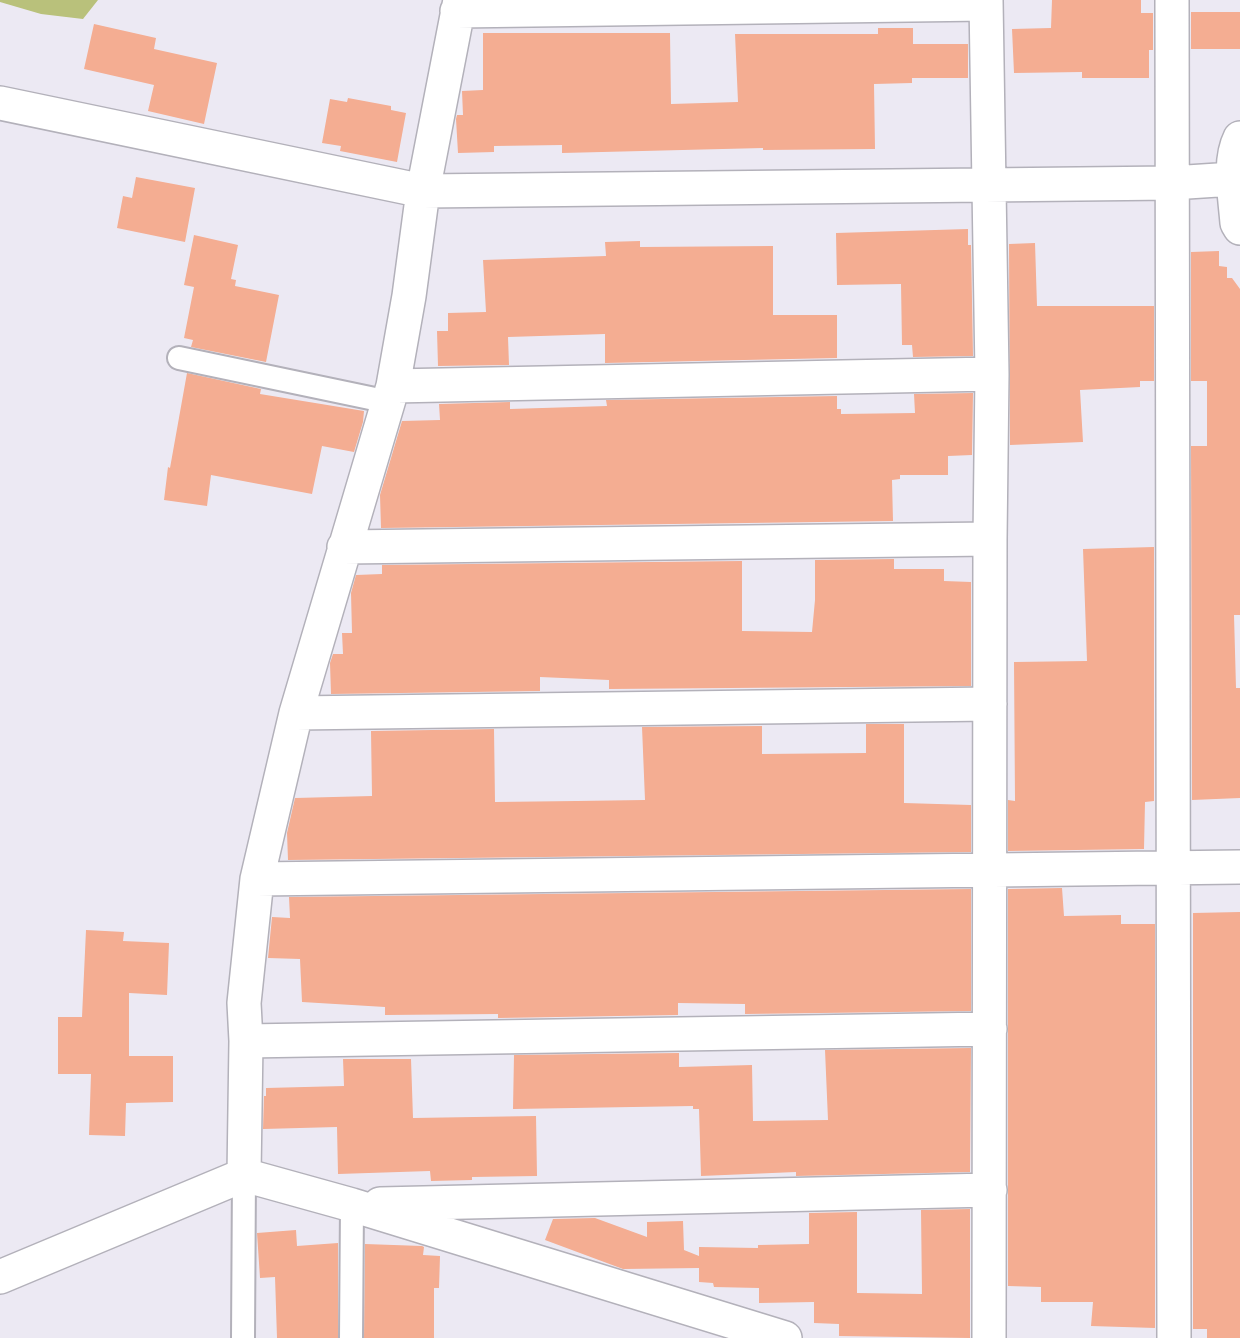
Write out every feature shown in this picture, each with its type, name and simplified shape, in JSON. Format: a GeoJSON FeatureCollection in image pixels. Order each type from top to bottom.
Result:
{"type":"FeatureCollection","features":[{"type":"Feature","properties":{"kind":"street"},"geometry":{"type":"LineString","coordinates":[[1172,0],[1174,1338]]}},
{"type":"Feature","properties":{"kind":"street"},"geometry":{"type":"LineString","coordinates":[[244,1175],[246,1041],[244,1003],[257,879],[296,713],[391,394],[409,296],[423,191],[459,5],[986,2],[992,374],[988,1338]]}},
{"type":"Feature","properties":{"kind":"street"},"geometry":{"type":"LineString","coordinates":[[0,103],[423,191],[1172,183],[1233,179]]}},
{"type":"Feature","properties":{"kind":"street"},"geometry":{"type":"LineString","coordinates":[[1240,138],[1236,145],[1233,179],[1237,223],[1240,228]]}},
{"type":"Feature","properties":{"kind":"street"},"geometry":{"type":"LineString","coordinates":[[391,394],[992,374]]}},
{"type":"Feature","properties":{"kind":"street"},"geometry":{"type":"LineString","coordinates":[[344,548],[990,539]]}},
{"type":"Feature","properties":{"kind":"street"},"geometry":{"type":"LineString","coordinates":[[296,713],[990,704]]}},
{"type":"Feature","properties":{"kind":"street"},"geometry":{"type":"LineString","coordinates":[[257,879],[1240,867]]}},
{"type":"Feature","properties":{"kind":"street"},"geometry":{"type":"LineString","coordinates":[[246,1041],[990,1029]]}},
{"type":"Feature","properties":{"kind":"street"},"geometry":{"type":"LineString","coordinates":[[0,1278],[244,1175],[352,1205],[785,1338]]}},
{"type":"Feature","properties":{"kind":"street"},"geometry":{"type":"LineString","coordinates":[[352,1205],[990,1190]]}},
{"type":"Feature","properties":{"kind":"lane"},"geometry":{"type":"LineString","coordinates":[[179,358],[391,394]]}},
{"type":"Feature","properties":{"kind":"lane"},"geometry":{"type":"LineString","coordinates":[[243,1338],[244,1175]]}},
{"type":"Feature","properties":{"kind":"lane"},"geometry":{"type":"LineString","coordinates":[[351,1338],[352,1205]]}},
{"type":"Feature","properties":{"kind":"green space"},"geometry":{"type":"Polygon","coordinates":[[[0,0],[98,0],[83,19],[41,14],[0,2],[0,0]]]}},
{"type":"Feature","properties":{"kind":"building"},"geometry":{"type":"Polygon","coordinates":[[[1052,0],[1141,0],[1141,13],[1153,13],[1153,50],[1149,50],[1149,78],[1082,78],[1082,72],[1014,73],[1012,29],[1051,28],[1052,0]]]}},
{"type":"Feature","properties":{"kind":"building"},"geometry":{"type":"Polygon","coordinates":[[[1191,12],[1240,12],[1240,49],[1191,49],[1191,12]]]}},
{"type":"Feature","properties":{"kind":"building"},"geometry":{"type":"Polygon","coordinates":[[[94,24],[156,38],[154,49],[217,63],[204,124],[148,111],[154,85],[84,69],[94,24]]]}},
{"type":"Feature","properties":{"kind":"building"},"geometry":{"type":"Polygon","coordinates":[[[878,28],[913,28],[913,44],[968,44],[968,78],[912,78],[912,83],[874,84],[875,149],[763,150],[763,148],[562,153],[562,145],[494,146],[494,152],[458,153],[456,119],[457,115],[463,115],[462,91],[483,90],[483,33],[670,33],[671,104],[738,102],[735,34],[878,34],[878,28]]]}},
{"type":"Feature","properties":{"kind":"building"},"geometry":{"type":"Polygon","coordinates":[[[348,98],[391,106],[391,110],[406,113],[397,162],[340,151],[341,146],[322,143],[330,99],[347,102],[348,98]]]}},
{"type":"Feature","properties":{"kind":"building"},"geometry":{"type":"Polygon","coordinates":[[[136,177],[195,188],[185,242],[117,228],[123,196],[132,198],[136,177]]]}},
{"type":"Feature","properties":{"kind":"building"},"geometry":{"type":"Polygon","coordinates":[[[968,229],[968,245],[971,245],[973,356],[913,357],[912,345],[902,345],[901,284],[837,285],[836,233],[968,229]]]}},
{"type":"Feature","properties":{"kind":"building"},"geometry":{"type":"Polygon","coordinates":[[[194,235],[238,245],[231,279],[236,280],[235,286],[279,295],[266,362],[191,347],[193,340],[184,338],[194,287],[184,285],[194,235]]]}},
{"type":"Feature","properties":{"kind":"building"},"geometry":{"type":"Polygon","coordinates":[[[640,241],[640,247],[773,246],[773,315],[837,315],[837,358],[605,363],[605,334],[508,337],[509,365],[438,366],[437,331],[448,331],[448,313],[486,312],[483,260],[606,256],[605,242],[640,241]]]}},
{"type":"Feature","properties":{"kind":"building"},"geometry":{"type":"Polygon","coordinates":[[[1035,243],[1037,306],[1154,306],[1154,381],[1140,381],[1140,387],[1080,390],[1083,442],[1010,445],[1009,244],[1035,243]]]}},
{"type":"Feature","properties":{"kind":"building"},"geometry":{"type":"Polygon","coordinates":[[[1219,251],[1219,266],[1227,267],[1227,278],[1232,278],[1240,289],[1240,615],[1234,615],[1236,688],[1240,688],[1240,798],[1192,800],[1191,446],[1207,446],[1207,381],[1191,381],[1191,252],[1219,251]]]}},
{"type":"Feature","properties":{"kind":"building"},"geometry":{"type":"Polygon","coordinates":[[[187,373],[261,389],[260,394],[364,411],[354,452],[322,446],[312,494],[211,475],[207,506],[164,500],[168,467],[170,468],[187,373]]]}},
{"type":"Feature","properties":{"kind":"building"},"geometry":{"type":"Polygon","coordinates":[[[973,393],[972,455],[948,456],[948,475],[900,475],[900,479],[892,480],[893,521],[381,528],[380,495],[402,421],[440,420],[439,404],[510,402],[510,409],[607,406],[606,400],[837,396],[837,409],[841,409],[841,414],[915,413],[914,394],[973,393]]]}},
{"type":"Feature","properties":{"kind":"building"},"geometry":{"type":"Polygon","coordinates":[[[1154,547],[1154,801],[1145,802],[1144,849],[1008,851],[1008,800],[1015,801],[1014,662],[1087,661],[1083,549],[1154,547]]]}},
{"type":"Feature","properties":{"kind":"building"},"geometry":{"type":"Polygon","coordinates":[[[894,559],[894,569],[944,569],[944,581],[971,582],[971,686],[609,689],[609,680],[540,677],[540,691],[331,694],[330,663],[333,654],[343,654],[342,633],[352,633],[351,593],[356,575],[382,574],[382,565],[742,561],[742,631],[812,632],[815,560],[894,559]]]}},
{"type":"Feature","properties":{"kind":"building"},"geometry":{"type":"Polygon","coordinates":[[[866,724],[904,724],[904,803],[971,805],[971,852],[288,860],[287,833],[295,798],[372,796],[371,731],[494,729],[495,802],[577,801],[645,800],[642,727],[762,726],[762,754],[866,753],[866,724]]]}},
{"type":"Feature","properties":{"kind":"building"},"geometry":{"type":"Polygon","coordinates":[[[1062,888],[1064,916],[1121,915],[1121,924],[1155,924],[1155,1328],[1091,1326],[1093,1302],[1041,1302],[1041,1287],[1008,1286],[1008,889],[1062,888]]]}},
{"type":"Feature","properties":{"kind":"building"},"geometry":{"type":"Polygon","coordinates":[[[971,889],[971,1011],[745,1014],[745,1004],[678,1003],[678,1015],[498,1018],[498,1014],[385,1015],[385,1007],[302,1002],[300,959],[268,958],[272,917],[290,918],[289,897],[971,889]]]}},
{"type":"Feature","properties":{"kind":"building"},"geometry":{"type":"Polygon","coordinates":[[[1240,912],[1240,1338],[1207,1338],[1207,1329],[1193,1329],[1193,913],[1240,912]]]}},
{"type":"Feature","properties":{"kind":"building"},"geometry":{"type":"Polygon","coordinates":[[[86,930],[124,932],[123,941],[169,943],[167,995],[129,993],[129,1056],[173,1056],[173,1102],[126,1103],[125,1136],[89,1135],[91,1074],[58,1074],[58,1017],[82,1017],[86,930]]]}},
{"type":"Feature","properties":{"kind":"building"},"geometry":{"type":"Polygon","coordinates":[[[971,1048],[970,1172],[796,1176],[796,1172],[701,1176],[699,1109],[693,1109],[693,1106],[513,1109],[514,1055],[679,1053],[679,1067],[752,1065],[753,1121],[828,1120],[825,1050],[971,1048]]]}},
{"type":"Feature","properties":{"kind":"building"},"geometry":{"type":"Polygon","coordinates":[[[343,1059],[411,1059],[413,1118],[536,1116],[537,1176],[472,1177],[472,1180],[431,1181],[430,1171],[338,1174],[337,1127],[263,1129],[266,1088],[344,1086],[343,1059]]]}},
{"type":"Feature","properties":{"kind":"building"},"geometry":{"type":"Polygon","coordinates":[[[970,1209],[970,1338],[839,1336],[839,1324],[814,1323],[814,1302],[759,1303],[759,1288],[714,1287],[713,1283],[699,1282],[699,1268],[623,1269],[545,1240],[553,1219],[595,1218],[647,1237],[647,1222],[683,1221],[684,1250],[699,1256],[699,1247],[758,1248],[758,1245],[809,1244],[809,1213],[857,1212],[857,1293],[922,1294],[921,1210],[970,1209]]]}},
{"type":"Feature","properties":{"kind":"building"},"geometry":{"type":"Polygon","coordinates":[[[296,1230],[297,1246],[338,1243],[338,1338],[277,1338],[275,1277],[260,1278],[257,1233],[296,1230]]]}},
{"type":"Feature","properties":{"kind":"building"},"geometry":{"type":"Polygon","coordinates":[[[365,1244],[422,1246],[424,1247],[423,1255],[440,1256],[439,1288],[434,1288],[434,1338],[364,1338],[365,1244]]]}}]}
